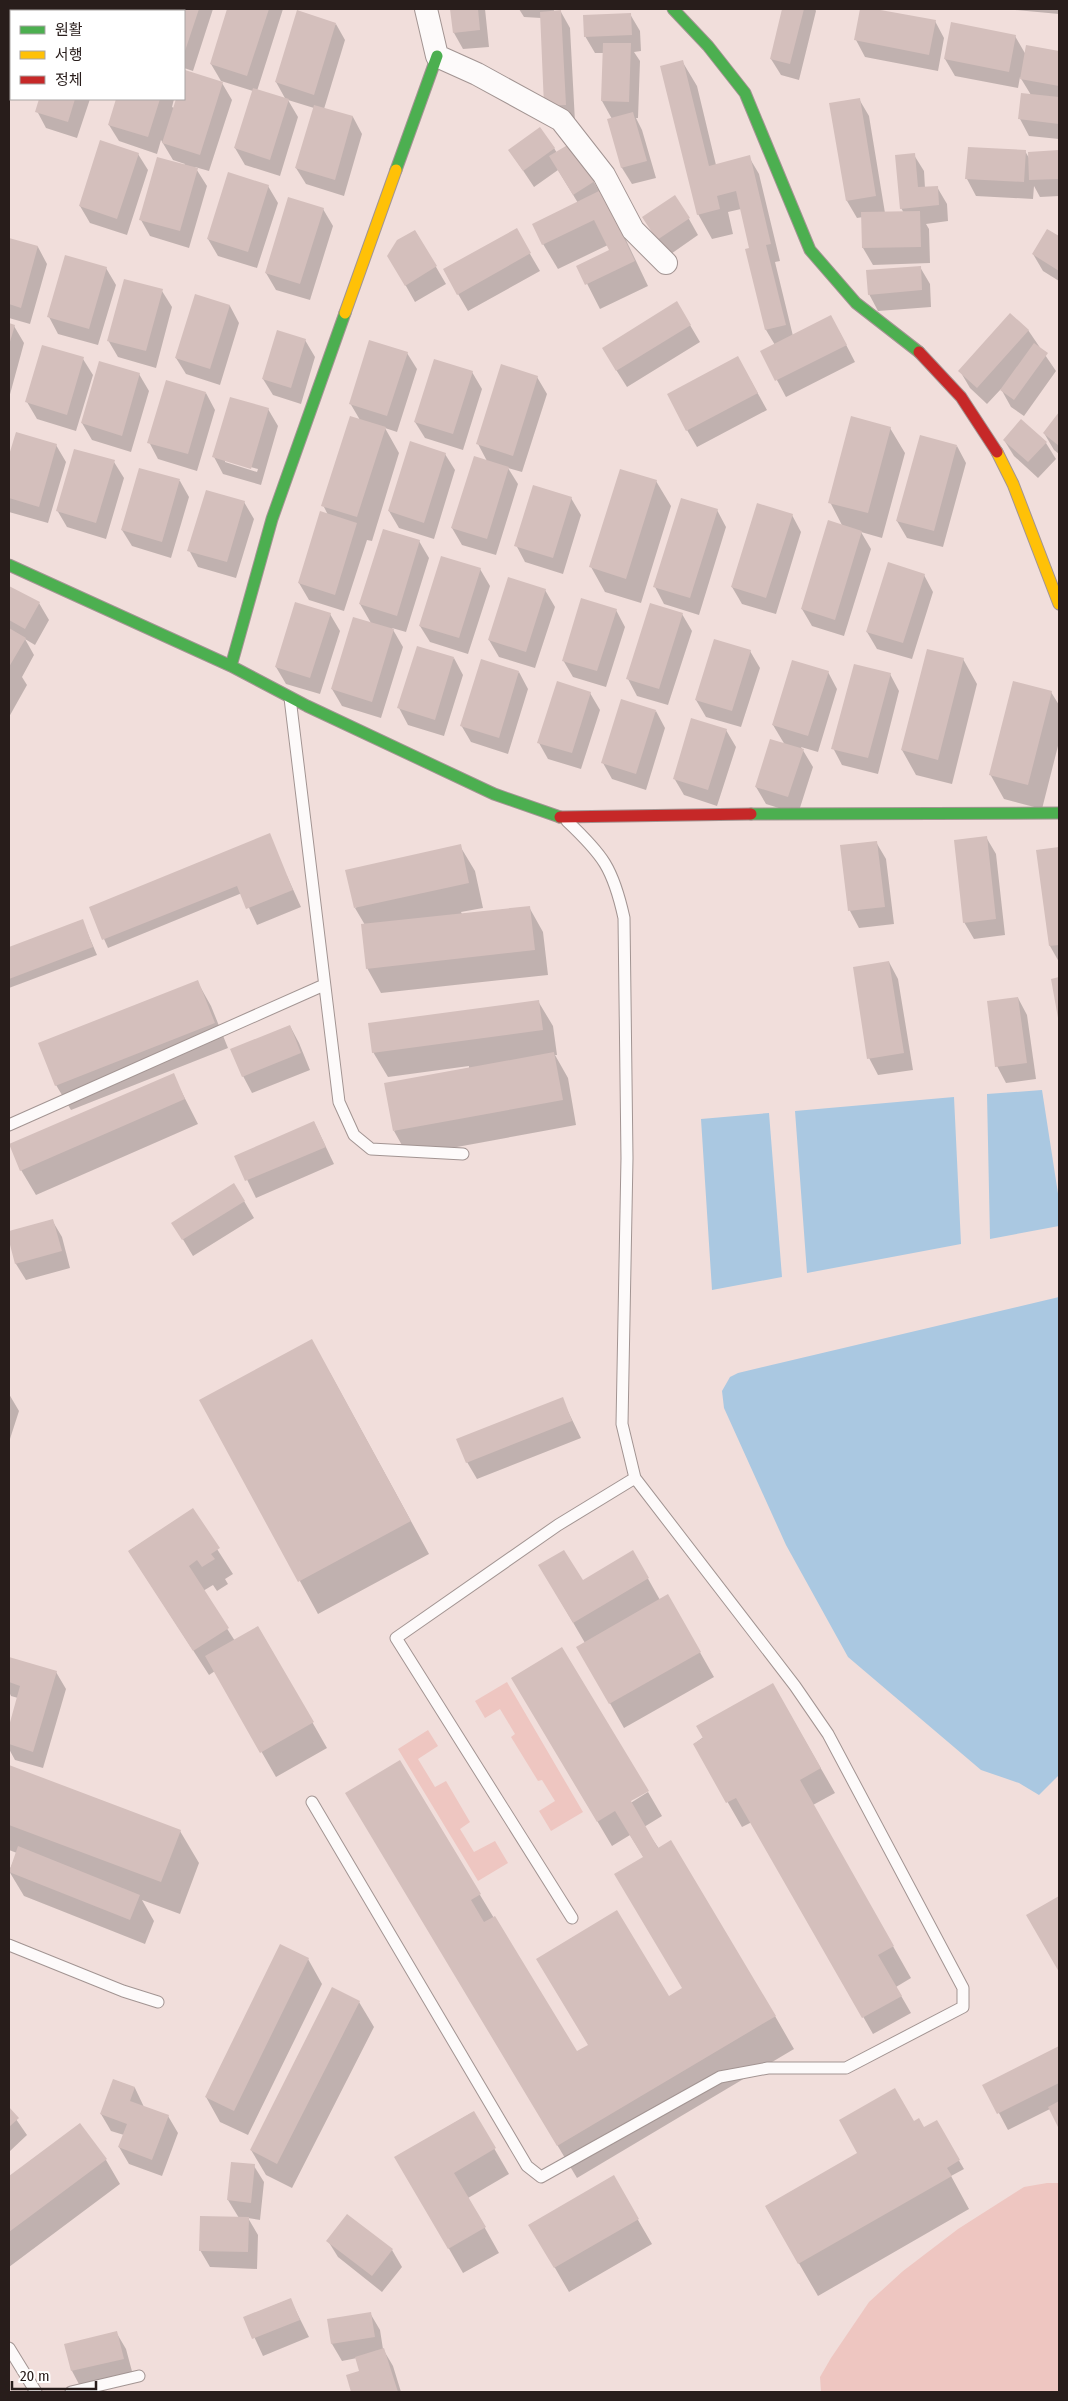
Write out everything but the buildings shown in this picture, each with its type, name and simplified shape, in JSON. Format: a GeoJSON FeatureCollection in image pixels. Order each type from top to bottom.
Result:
{"type":"FeatureCollection","features":[{"type":"Feature","properties":{"kind":"street"},"geometry":{"type":"LineString","coordinates":[[231,666],[272,519],[437,56],[426,9]]}},
{"type":"Feature","properties":{"kind":"street"},"geometry":{"type":"LineString","coordinates":[[672,9],[708,46],[745,93],[810,250],[856,303],[917,350],[961,397],[995,446],[1013,484],[1059,604]]}},
{"type":"Feature","properties":{"kind":"street"},"geometry":{"type":"LineString","coordinates":[[437,56],[484,78],[561,120],[604,175],[633,230],[666,263]]}},
{"type":"Feature","properties":{"kind":"street"},"geometry":{"type":"LineString","coordinates":[[9,565],[231,666],[494,794],[564,818],[638,814],[1059,813]]}},
{"type":"Feature","properties":{"kind":"lane"},"geometry":{"type":"LineString","coordinates":[[290,696],[339,1102],[354,1135],[371,1150],[463,1154]]}},
{"type":"Feature","properties":{"kind":"lane"},"geometry":{"type":"LineString","coordinates":[[312,1802],[527,2166],[541,2177],[720,2078],[768,2068],[846,2068],[963,2007],[963,1988],[828,1734],[795,1686],[635,1478],[622,1424],[627,1158],[624,918],[619,893],[610,868],[593,846],[564,818]]}},
{"type":"Feature","properties":{"kind":"lane"},"geometry":{"type":"LineString","coordinates":[[9,1125],[324,985]]}},
{"type":"Feature","properties":{"kind":"lane"},"geometry":{"type":"LineString","coordinates":[[572,1918],[396,1638],[558,1525],[635,1478]]}},
{"type":"Feature","properties":{"kind":"lane"},"geometry":{"type":"LineString","coordinates":[[9,1945],[123,1991],[158,2002]]}},
{"type":"Feature","properties":{"kind":"lane"},"geometry":{"type":"LineString","coordinates":[[9,2348],[36,2392]]}},
{"type":"Feature","properties":{"kind":"lane"},"geometry":{"type":"LineString","coordinates":[[71,2392],[139,2376]]}},
{"type":"Feature","properties":{"kind":"shaded area"},"geometry":{"type":"Polygon","coordinates":[[[507,1682],[583,1812],[551,1831],[539,1811],[555,1801],[542,1780],[538,1781],[511,1737],[515,1734],[500,1709],[485,1718],[475,1701],[507,1682]]]}},
{"type":"Feature","properties":{"kind":"shaded area"},"geometry":{"type":"Polygon","coordinates":[[[428,1730],[438,1746],[418,1759],[435,1787],[446,1781],[470,1822],[460,1829],[474,1852],[495,1841],[508,1863],[478,1881],[398,1749],[428,1730]]]}},
{"type":"Feature","properties":{"kind":"shaded area"},"geometry":{"type":"Polygon","coordinates":[[[1059,2183],[1059,2391],[821,2392],[820,2377],[869,2302],[903,2271],[958,2229],[1024,2187],[1059,2183]]]}},
{"type":"Feature","properties":{"kind":"water"},"geometry":{"type":"Polygon","coordinates":[[[1042,1090],[1059,1200],[1059,1226],[990,1239],[987,1094],[1042,1090]]]}},
{"type":"Feature","properties":{"kind":"water"},"geometry":{"type":"Polygon","coordinates":[[[954,1097],[961,1244],[807,1273],[795,1111],[954,1097]]]}},
{"type":"Feature","properties":{"kind":"water"},"geometry":{"type":"Polygon","coordinates":[[[769,1113],[782,1277],[712,1290],[701,1119],[769,1113]]]}},
{"type":"Feature","properties":{"kind":"water"},"geometry":{"type":"Polygon","coordinates":[[[1059,1297],[1059,1775],[1039,1795],[1019,1783],[981,1770],[848,1657],[786,1545],[724,1408],[722,1391],[730,1377],[738,1373],[1059,1297]]]}},
{"type":"Feature","properties":{"kind":"traffic: fast"},"geometry":{"type":"LineString","coordinates":[[673,9],[708,46],[745,93],[810,250],[856,303],[919,352]]}},
{"type":"Feature","properties":{"kind":"traffic: fast"},"geometry":{"type":"LineString","coordinates":[[396,170],[437,56]]}},
{"type":"Feature","properties":{"kind":"traffic: fast"},"geometry":{"type":"LineString","coordinates":[[231,666],[272,519],[345,313]]}},
{"type":"Feature","properties":{"kind":"traffic: fast"},"geometry":{"type":"LineString","coordinates":[[9,565],[231,666],[307,706],[494,794],[560,817]]}},
{"type":"Feature","properties":{"kind":"traffic: fast"},"geometry":{"type":"LineString","coordinates":[[751,814],[1059,813]]}},
{"type":"Feature","properties":{"kind":"traffic: slow"},"geometry":{"type":"LineString","coordinates":[[345,313],[396,170]]}},
{"type":"Feature","properties":{"kind":"traffic: slow"},"geometry":{"type":"LineString","coordinates":[[997,452],[1013,484],[1059,604]]}},
{"type":"Feature","properties":{"kind":"traffic: jam"},"geometry":{"type":"LineString","coordinates":[[919,352],[961,397],[997,452]]}},
{"type":"Feature","properties":{"kind":"traffic: jam"},"geometry":{"type":"LineString","coordinates":[[560,817],[751,814]]}}]}
